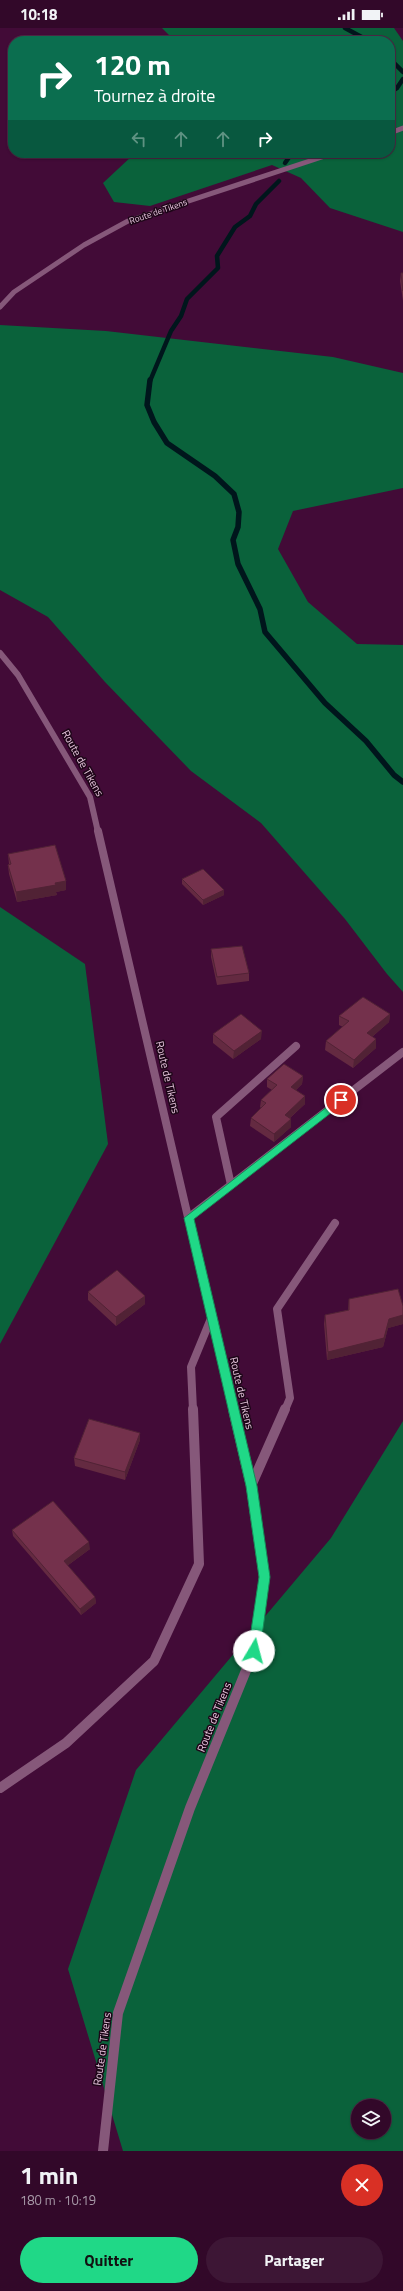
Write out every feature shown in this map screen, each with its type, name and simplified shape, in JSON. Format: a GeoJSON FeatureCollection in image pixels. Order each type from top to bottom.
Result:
{"type":"FeatureCollection","features":[{"type":"Feature","properties":{"kind":"street","name":"Route de Tikens"},"geometry":{"type":"LineString","coordinates":[[0,306],[14,292],[84,245],[128,221],[319,158]]}},
{"type":"Feature","properties":{"kind":"street","name":"Route de Tikens"},"geometry":{"type":"LineString","coordinates":[[0,653],[18,675],[90,797],[251,1486],[264,1577],[254,1651],[190,1808],[118,2013],[102,2151]]}},
{"type":"Feature","properties":{"kind":"street"},"geometry":{"type":"LineString","coordinates":[[231,1185],[216,1117],[296,1046]]}},
{"type":"Feature","properties":{"kind":"street"},"geometry":{"type":"LineString","coordinates":[[188,1218],[403,1052]]}},
{"type":"Feature","properties":{"kind":"street"},"geometry":{"type":"LineString","coordinates":[[251,1486],[290,1398],[278,1309],[335,1223]]}},
{"type":"Feature","properties":{"kind":"street"},"geometry":{"type":"LineString","coordinates":[[0,1788],[66,1743],[154,1661],[199,1564],[191,1367],[212,1316]]}},
{"type":"Feature","properties":{"kind":"green space"},"geometry":{"type":"Polygon","coordinates":[[[162,28],[394,28],[403,41],[403,232],[330,208],[301,178],[272,165],[150,206],[114,202],[103,183],[130,158],[395,158],[395,36],[170,36],[162,28]]]}},
{"type":"Feature","properties":{"kind":"green space"},"geometry":{"type":"Polygon","coordinates":[[[0,325],[106,331],[333,357],[403,373],[403,488],[293,511],[278,549],[308,602],[357,644],[403,645],[403,992],[387,974],[345,919],[261,823],[191,771],[105,682],[48,617],[0,590],[0,325]]]}},
{"type":"Feature","properties":{"kind":"green space"},"geometry":{"type":"Polygon","coordinates":[[[0,907],[85,964],[108,1144],[0,1344],[0,907]]]}},
{"type":"Feature","properties":{"kind":"green space"},"geometry":{"type":"Polygon","coordinates":[[[403,1421],[403,2151],[123,2151],[68,1969],[136,1770],[331,1538],[403,1421]]]}},
{"type":"Feature","properties":{"kind":"building"},"geometry":{"type":"Polygon","coordinates":[[[401,273],[403,273],[403,291],[401,273]]]}},
{"type":"Feature","properties":{"kind":"building"},"geometry":{"type":"Polygon","coordinates":[[[55,845],[66,881],[55,883],[56,885],[16,892],[8,865],[11,864],[8,854],[55,845]]]}},
{"type":"Feature","properties":{"kind":"building"},"geometry":{"type":"Polygon","coordinates":[[[203,869],[224,890],[203,900],[182,879],[203,869]]]}},
{"type":"Feature","properties":{"kind":"building"},"geometry":{"type":"Polygon","coordinates":[[[242,946],[249,973],[217,977],[211,949],[242,946]]]}},
{"type":"Feature","properties":{"kind":"building"},"geometry":{"type":"Polygon","coordinates":[[[363,997],[390,1014],[367,1033],[376,1039],[354,1060],[326,1041],[349,1021],[339,1016],[363,997]]]}},
{"type":"Feature","properties":{"kind":"building"},"geometry":{"type":"Polygon","coordinates":[[[241,1014],[262,1031],[234,1051],[213,1034],[241,1014]]]}},
{"type":"Feature","properties":{"kind":"building"},"geometry":{"type":"Polygon","coordinates":[[[284,1064],[303,1076],[291,1087],[305,1096],[285,1115],[291,1119],[274,1134],[251,1118],[266,1103],[261,1100],[277,1085],[267,1079],[284,1064]]]}},
{"type":"Feature","properties":{"kind":"building"},"geometry":{"type":"Polygon","coordinates":[[[117,1270],[145,1296],[116,1317],[88,1292],[117,1270]]]}},
{"type":"Feature","properties":{"kind":"building"},"geometry":{"type":"Polygon","coordinates":[[[398,1289],[403,1306],[403,1315],[389,1319],[384,1338],[328,1352],[325,1315],[349,1310],[349,1299],[398,1289]]]}},
{"type":"Feature","properties":{"kind":"building"},"geometry":{"type":"Polygon","coordinates":[[[89,1419],[140,1433],[125,1472],[74,1458],[89,1419]]]}},
{"type":"Feature","properties":{"kind":"building"},"geometry":{"type":"Polygon","coordinates":[[[53,1501],[89,1542],[64,1561],[95,1597],[80,1609],[12,1530],[53,1501]]]}},
{"type":"Feature","properties":{"kind":"waterway"},"geometry":{"type":"LineString","coordinates":[[345,28],[360,36]]}},
{"type":"Feature","properties":{"kind":"waterway"},"geometry":{"type":"LineString","coordinates":[[395,64],[403,72]]}},
{"type":"Feature","properties":{"kind":"waterway"},"geometry":{"type":"LineString","coordinates":[[395,89],[403,79]]}},
{"type":"Feature","properties":{"kind":"waterway"},"geometry":{"type":"LineString","coordinates":[[285,163],[288,158]]}},
{"type":"Feature","properties":{"kind":"waterway"},"geometry":{"type":"LineString","coordinates":[[150,381],[171,331],[181,316],[187,299],[218,268],[217,256],[235,227],[250,216],[256,204],[279,181]]}},
{"type":"Feature","properties":{"kind":"waterway"},"geometry":{"type":"LineString","coordinates":[[150,380],[147,405],[154,422],[167,443],[215,476],[234,494],[239,512],[238,527],[233,540],[238,564],[260,609],[265,632],[325,703],[366,741],[394,775],[403,782]]}},
{"type":"Feature","properties":{"kind":"route"},"geometry":{"type":"LineString","coordinates":[[254,1651],[264,1577],[251,1486],[188,1218],[341,1100]]}}]}
